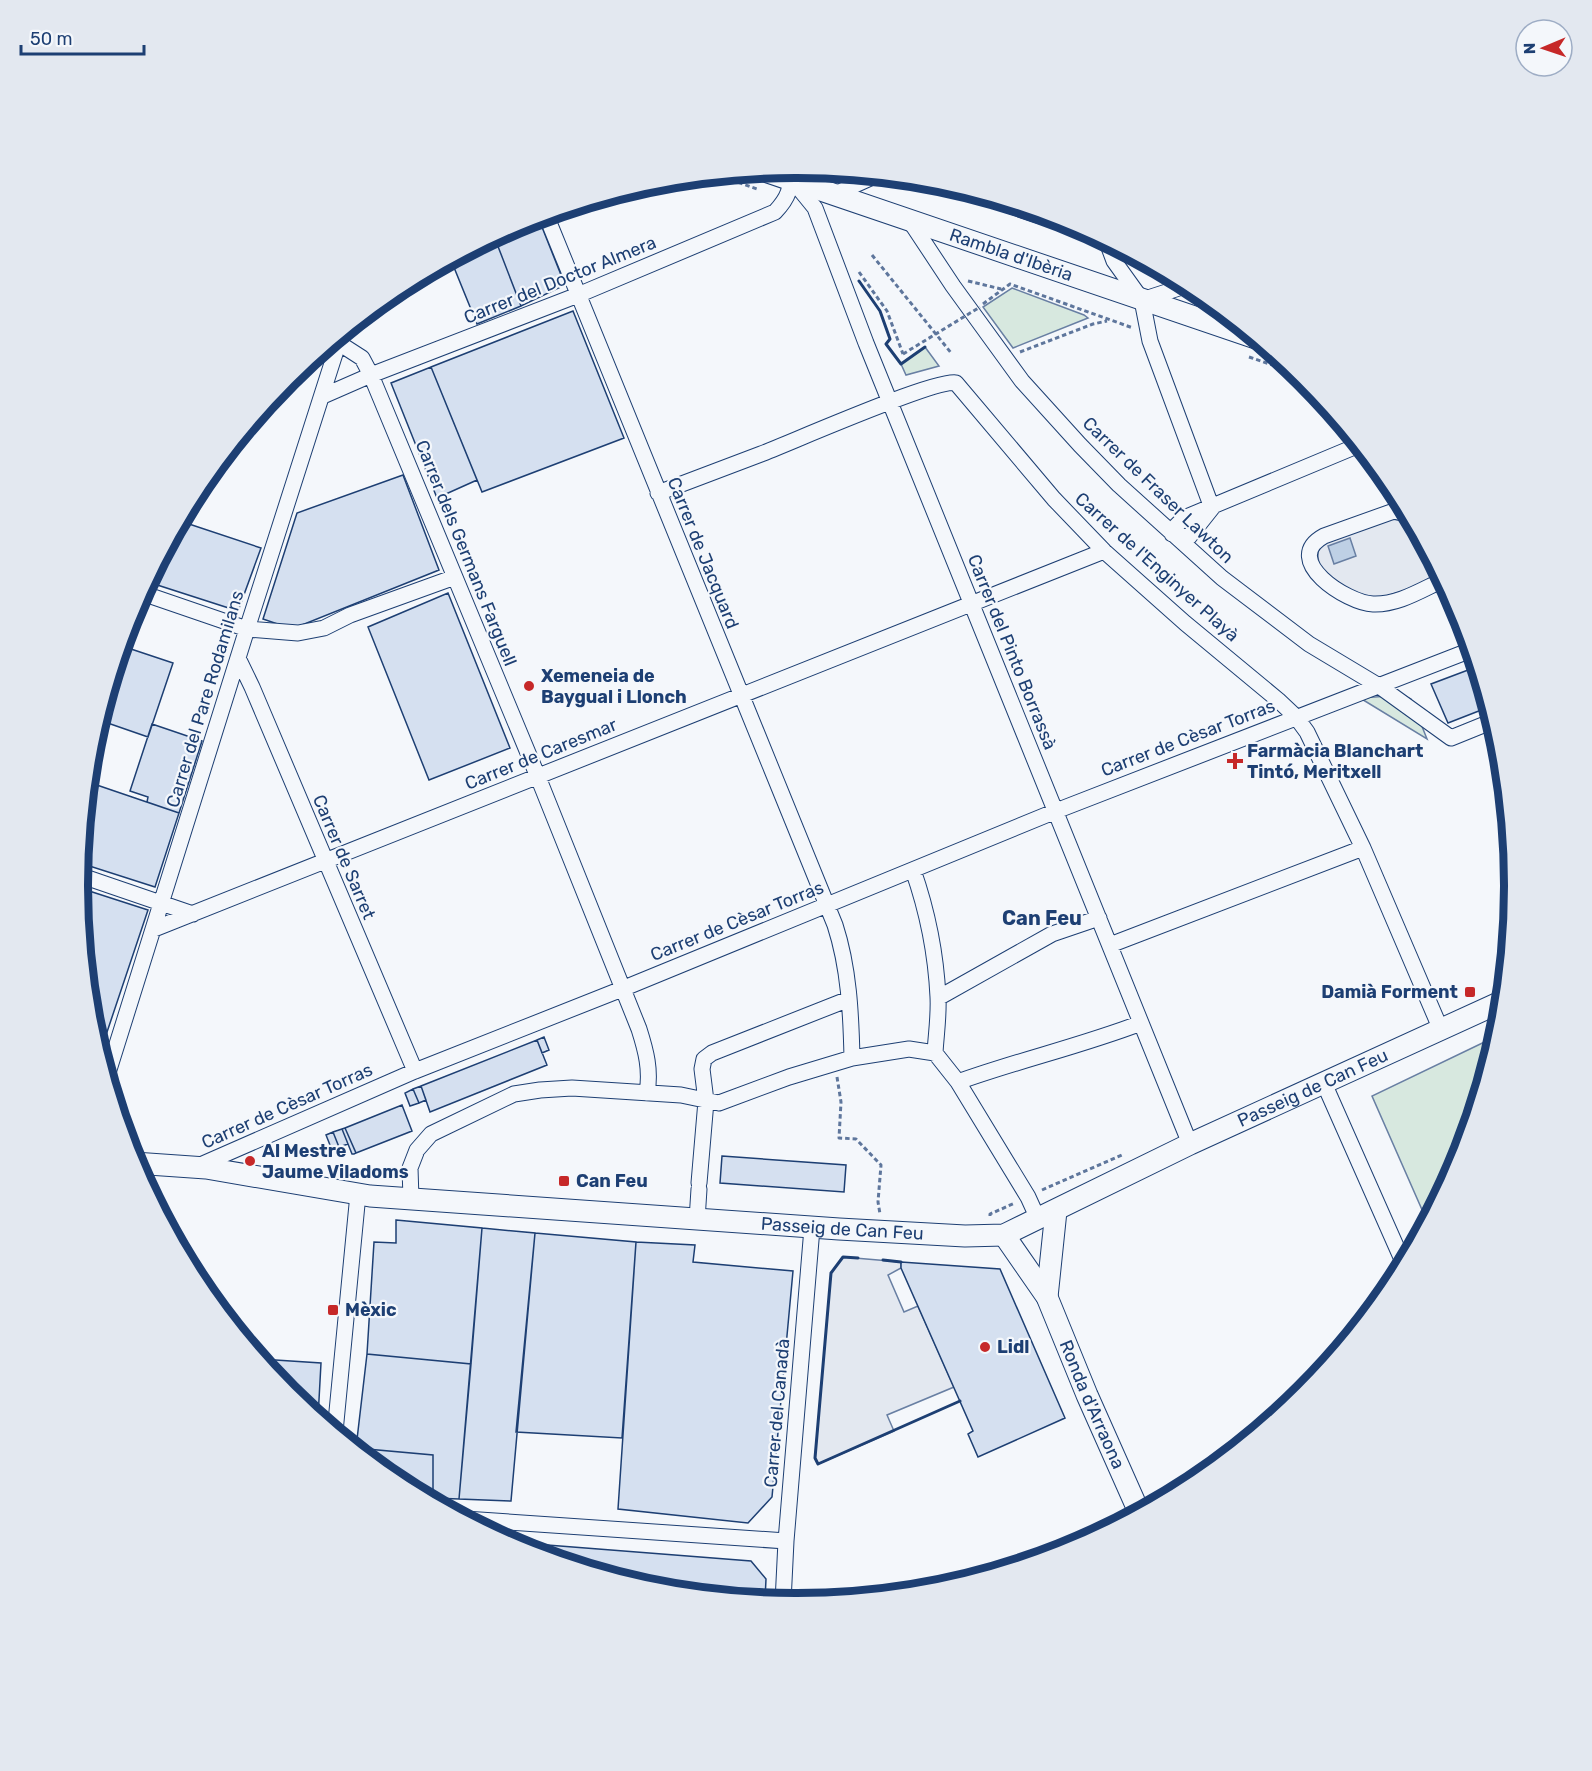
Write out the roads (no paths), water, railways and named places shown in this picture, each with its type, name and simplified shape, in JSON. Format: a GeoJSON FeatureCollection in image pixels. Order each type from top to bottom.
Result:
{"type":"FeatureCollection","features":[{"type":"Feature","properties":{"kind":"street","name":"Carrer del Doctor Almera"},"geometry":{"type":"LineString","coordinates":[[323,396],[371,375],[578,295],[775,212],[787,199],[790,178]]}},
{"type":"Feature","properties":{"kind":"street","name":"Carrer del Pinto Borrassà"},"geometry":{"type":"LineString","coordinates":[[794,178],[815,208],[890,402],[1190,1144]]}},
{"type":"Feature","properties":{"kind":"street","name":"Rambla d'Ibèria"},"geometry":{"type":"LineString","coordinates":[[800,178],[834,194],[910,221],[1235,331]]}},
{"type":"Feature","properties":{"kind":"street"},"geometry":{"type":"LineString","coordinates":[[834,194],[863,182]]}},
{"type":"Feature","properties":{"kind":"street","name":"Carrer de Fraser Lawton"},"geometry":{"type":"LineString","coordinates":[[910,221],[952,286],[1022,381],[1119,485],[1222,578],[1309,644],[1379,686],[1450,738],[1485,725]]}},
{"type":"Feature","properties":{"kind":"street","name":"Carrer de Jacquard"},"geometry":{"type":"LineString","coordinates":[[549,223],[841,943],[849,999],[852,1058]]}},
{"type":"Feature","properties":{"kind":"street"},"geometry":{"type":"LineString","coordinates":[[1111,252],[1114,261],[1142,300],[1157,363],[1212,508]]}},
{"type":"Feature","properties":{"kind":"street"},"geometry":{"type":"LineString","coordinates":[[1142,300],[1176,289]]}},
{"type":"Feature","properties":{"kind":"street","name":"Carrer dels Germans Farguell"},"geometry":{"type":"LineString","coordinates":[[343,343],[362,358],[371,375],[538,777],[648,1057],[648,1093]]}},
{"type":"Feature","properties":{"kind":"street","name":"Carrer del Pare Rodamilans"},"geometry":{"type":"LineString","coordinates":[[111,1062],[247,629],[323,396],[335,350]]}},
{"type":"Feature","properties":{"kind":"street","name":"Carrer de l'Enginyer Playà"},"geometry":{"type":"LineString","coordinates":[[890,402],[950,382],[959,386],[1054,499],[1104,550],[1185,623],[1296,717],[1307,732],[1363,848],[1442,1030]]}},
{"type":"Feature","properties":{"kind":"street"},"geometry":{"type":"LineString","coordinates":[[658,493],[890,402]]}},
{"type":"Feature","properties":{"kind":"street"},"geometry":{"type":"LineString","coordinates":[[1172,534],[1184,518],[1352,448]]}},
{"type":"Feature","properties":{"kind":"street"},"geometry":{"type":"LineString","coordinates":[[1396,512],[1324,536],[1315,542],[1310,552],[1310,563],[1316,573],[1342,594],[1355,601],[1371,604],[1396,601],[1436,583]]}},
{"type":"Feature","properties":{"kind":"street","name":"Carrer de Caresmar"},"geometry":{"type":"LineString","coordinates":[[154,929],[1104,550]]}},
{"type":"Feature","properties":{"kind":"street"},"geometry":{"type":"LineString","coordinates":[[151,596],[247,629],[298,633],[324,627],[350,615],[455,577]]}},
{"type":"Feature","properties":{"kind":"street"},"geometry":{"type":"LineString","coordinates":[[1296,717],[1464,653]]}},
{"type":"Feature","properties":{"kind":"street","name":"Carrer de Sarret"},"geometry":{"type":"LineString","coordinates":[[238,658],[415,1071]]}},
{"type":"Feature","properties":{"kind":"street","name":"Carrer de Cèsar Torras"},"geometry":{"type":"LineString","coordinates":[[196,1167],[415,1071],[622,989],[1056,811],[1296,717]]}},
{"type":"Feature","properties":{"kind":"street"},"geometry":{"type":"LineString","coordinates":[[1110,945],[1363,848]]}},
{"type":"Feature","properties":{"kind":"street"},"geometry":{"type":"LineString","coordinates":[[913,870],[921,894],[931,942],[938,998],[935,1053]]}},
{"type":"Feature","properties":{"kind":"street"},"geometry":{"type":"LineString","coordinates":[[88,878],[193,914]]}},
{"type":"Feature","properties":{"kind":"street"},"geometry":{"type":"LineString","coordinates":[[938,998],[1052,934],[1099,918]]}},
{"type":"Feature","properties":{"kind":"street"},"geometry":{"type":"LineString","coordinates":[[697,1220],[706,1101],[702,1069],[704,1059],[712,1053],[849,999]]}},
{"type":"Feature","properties":{"kind":"street","name":"Passeig de Can Feu"},"geometry":{"type":"LineString","coordinates":[[146,1164],[196,1167],[358,1194],[411,1199],[812,1228],[965,1236],[1004,1235],[1323,1081],[1493,1006]]}},
{"type":"Feature","properties":{"kind":"street"},"geometry":{"type":"LineString","coordinates":[[958,1082],[1010,1063],[1097,1040],[1141,1023]]}},
{"type":"Feature","properties":{"kind":"street"},"geometry":{"type":"LineString","coordinates":[[411,1199],[410,1168],[417,1150],[431,1134],[514,1094],[540,1089],[572,1088],[681,1095],[719,1103],[789,1077],[852,1058],[909,1048],[935,1053],[958,1082],[1028,1197],[1047,1215]]}},
{"type":"Feature","properties":{"kind":"street"},"geometry":{"type":"LineString","coordinates":[[1323,1081],[1400,1254]]}},
{"type":"Feature","properties":{"kind":"street"},"geometry":{"type":"LineString","coordinates":[[336,1422],[358,1194]]}},
{"type":"Feature","properties":{"kind":"street","name":"Ronda d'Arraona"},"geometry":{"type":"LineString","coordinates":[[1047,1215],[1047,1298]]}},
{"type":"Feature","properties":{"kind":"street","name":"Carrer del Canadà"},"geometry":{"type":"LineString","coordinates":[[783,1592],[812,1228]]}},
{"type":"Feature","properties":{"kind":"street","name":"Ronda d'Arraona"},"geometry":{"type":"LineString","coordinates":[[1004,1235],[1047,1298],[1136,1505]]}},
{"type":"Feature","properties":{"kind":"street"},"geometry":{"type":"LineString","coordinates":[[484,1520],[786,1541]]}},
{"type":"Feature","properties":{"kind":"water"},"geometry":{"type":"Polygon","coordinates":[[[1350,538],[1356,556],[1334,564],[1328,546],[1350,538]]]}},
{"type":"Feature","properties":{"kind":"place","name":"Xemeneia de Baygual i Llonch"},"geometry":{"type":"Point","coordinates":[529,686]}},
{"type":"Feature","properties":{"kind":"place","name":"Farmàcia Blanchart Tintó, Meritxell"},"geometry":{"type":"Point","coordinates":[1235,761]}},
{"type":"Feature","properties":{"kind":"place","name":"Damià Forment"},"geometry":{"type":"Point","coordinates":[1470,992]}},
{"type":"Feature","properties":{"kind":"place","name":"Al Mestre Jaume Viladoms"},"geometry":{"type":"Point","coordinates":[250,1161]}},
{"type":"Feature","properties":{"kind":"place","name":"Can Feu"},"geometry":{"type":"Point","coordinates":[564,1181]}},
{"type":"Feature","properties":{"kind":"place","name":"Mèxic"},"geometry":{"type":"Point","coordinates":[333,1310]}},
{"type":"Feature","properties":{"kind":"place","name":"Lidl"},"geometry":{"type":"Point","coordinates":[985,1347]}},
{"type":"Feature","properties":{"kind":"district","name":"Can Feu"},"geometry":{"type":"Point","coordinates":[1042,918]}}]}
